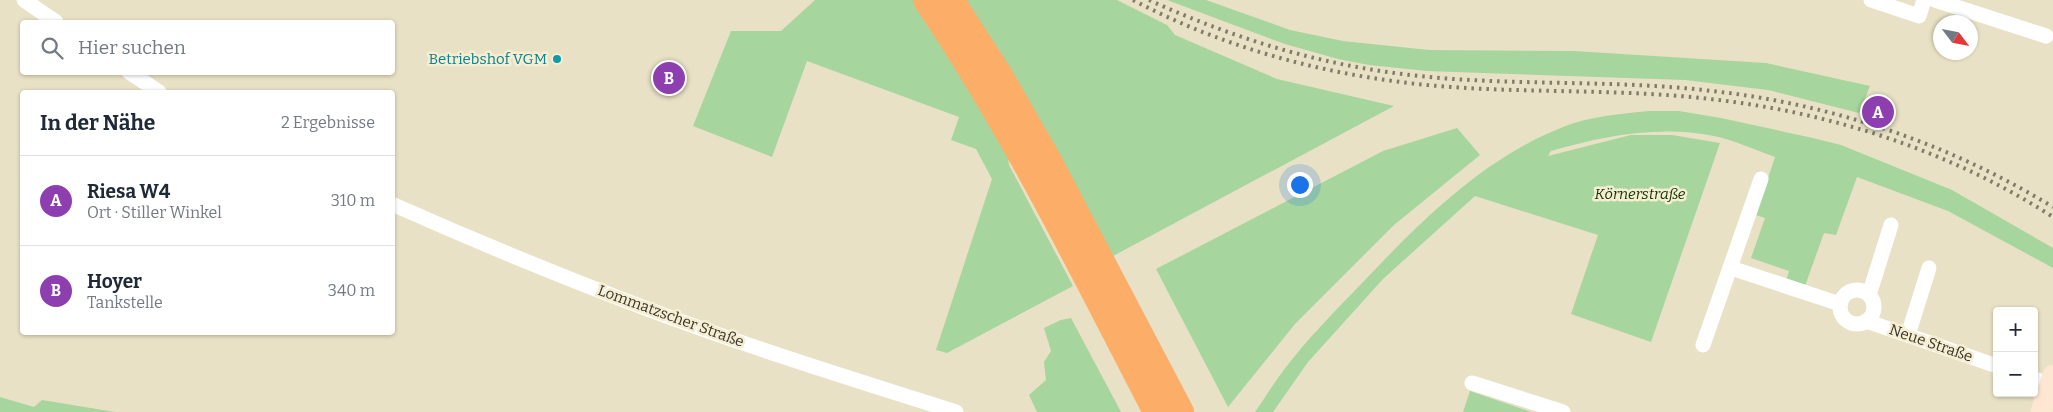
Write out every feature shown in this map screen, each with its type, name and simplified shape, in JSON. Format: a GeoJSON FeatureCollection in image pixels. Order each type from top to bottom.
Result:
{"type":"FeatureCollection","features":[{"type":"Feature","properties":{"kind":"highway"},"geometry":{"type":"LineString","coordinates":[[927,0],[980,82],[1036,182],[1157,412]]}},
{"type":"Feature","properties":{"kind":"highway"},"geometry":{"type":"LineString","coordinates":[[950,0],[998,74],[1040,147],[1180,412]]}},
{"type":"Feature","properties":{"kind":"highway"},"geometry":{"type":"LineString","coordinates":[[1131,361],[1135,399],[1141,412]]}},
{"type":"Feature","properties":{"kind":"street"},"geometry":{"type":"LineString","coordinates":[[24,0],[53,20]]}},
{"type":"Feature","properties":{"kind":"street"},"geometry":{"type":"LineString","coordinates":[[1871,0],[1919,16],[1924,0]]}},
{"type":"Feature","properties":{"kind":"street"},"geometry":{"type":"LineString","coordinates":[[1935,0],[2046,36]]}},
{"type":"Feature","properties":{"kind":"street"},"geometry":{"type":"LineString","coordinates":[[134,75],[156,90]]}},
{"type":"Feature","properties":{"kind":"street"},"geometry":{"type":"LineString","coordinates":[[1703,345],[1761,179]]}},
{"type":"Feature","properties":{"kind":"street","name":"Lommatzscher Straße"},"geometry":{"type":"LineString","coordinates":[[395,205],[473,240],[639,306],[956,412]]}},
{"type":"Feature","properties":{"kind":"street"},"geometry":{"type":"LineString","coordinates":[[1869,295],[1891,226]]}},
{"type":"Feature","properties":{"kind":"street"},"geometry":{"type":"LineString","coordinates":[[1731,268],[1840,304]]}},
{"type":"Feature","properties":{"kind":"street"},"geometry":{"type":"LineString","coordinates":[[1908,335],[1929,268]]}},
{"type":"Feature","properties":{"kind":"street"},"geometry":{"type":"LineString","coordinates":[[1860,290],[1869,295],[1874,306],[1872,315],[1866,321],[1858,324],[1850,322],[1843,317],[1840,304],[1849,292],[1860,290]]}},
{"type":"Feature","properties":{"kind":"street","name":"Neue Straße"},"geometry":{"type":"LineString","coordinates":[[1866,321],[1993,365]]}},
{"type":"Feature","properties":{"kind":"street"},"geometry":{"type":"LineString","coordinates":[[2042,412],[2046,379]]}},
{"type":"Feature","properties":{"kind":"street"},"geometry":{"type":"LineString","coordinates":[[1472,383],[1563,412]]}},
{"type":"Feature","properties":{"kind":"green space"},"geometry":{"type":"Polygon","coordinates":[[[815,0],[914,0],[1007,148],[1009,165],[1073,286],[947,353],[936,350],[992,179],[976,149],[951,140],[959,117],[807,61],[772,157],[693,126],[731,31],[781,31],[815,0]]]}},
{"type":"Feature","properties":{"kind":"green space"},"geometry":{"type":"Polygon","coordinates":[[[965,0],[1117,0],[1167,25],[1175,35],[1277,79],[1394,106],[1113,256],[965,0]]]}},
{"type":"Feature","properties":{"kind":"green space"},"geometry":{"type":"Polygon","coordinates":[[[1167,0],[1206,0],[1290,30],[1343,41],[1429,50],[1574,51],[1766,63],[1870,86],[1859,113],[1768,90],[1685,80],[1427,71],[1369,65],[1338,59],[1285,44],[1167,0]]]}},
{"type":"Feature","properties":{"kind":"green space","name":"Körnerstraße"},"geometry":{"type":"Polygon","coordinates":[[[1679,111],[1721,118],[1841,145],[1952,190],[2053,248],[2053,268],[1948,211],[1857,177],[1836,235],[1824,233],[1805,286],[1786,281],[1789,271],[1751,258],[1765,218],[1756,215],[1775,157],[1729,140],[1693,133],[1652,132],[1611,137],[1551,151],[1548,156],[1631,135],[1672,135],[1720,143],[1651,342],[1571,314],[1598,235],[1475,196],[1383,279],[1308,362],[1273,412],[1255,412],[1292,359],[1332,314],[1408,236],[1481,173],[1534,140],[1573,123],[1617,114],[1679,111]]]}},
{"type":"Feature","properties":{"kind":"green space"},"geometry":{"type":"Polygon","coordinates":[[[1457,128],[1480,155],[1394,225],[1295,324],[1228,407],[1156,269],[1383,151],[1457,128]]]}},
{"type":"Feature","properties":{"kind":"green space"},"geometry":{"type":"Polygon","coordinates":[[[1071,318],[1121,412],[1037,412],[1029,395],[1046,380],[1044,362],[1051,351],[1044,328],[1061,320],[1071,318]]]}},
{"type":"Feature","properties":{"kind":"green space"},"geometry":{"type":"Polygon","coordinates":[[[1470,391],[1531,412],[1463,412],[1470,391]]]}},
{"type":"Feature","properties":{"kind":"green space"},"geometry":{"type":"Polygon","coordinates":[[[0,397],[34,407],[42,400],[115,412],[0,412],[0,397]]]}},
{"type":"Feature","properties":{"kind":"railway"},"geometry":{"type":"LineString","coordinates":[[1133,0],[1203,32],[1239,45],[1276,57],[1351,74],[1462,88],[1639,93],[1710,99],[1800,114],[1888,138],[1931,154],[2014,194],[2053,217]]}},
{"type":"Feature","properties":{"kind":"railway"},"geometry":{"type":"LineString","coordinates":[[1149,0],[1178,13],[1266,45],[1356,67],[1428,77],[1468,80],[1671,87],[1757,97],[1801,106],[1889,130],[1931,146],[2014,184],[2053,207]]}},
{"type":"Feature","properties":{"kind":"place","name":"Betriebshof VGM"},"geometry":{"type":"Point","coordinates":[557,59]}},
{"type":"Feature","properties":{"kind":"place","name":"Hoyer"},"geometry":{"type":"Point","coordinates":[669,78]}},
{"type":"Feature","properties":{"kind":"place","name":"Riesa W4"},"geometry":{"type":"Point","coordinates":[1878,112]}}]}
